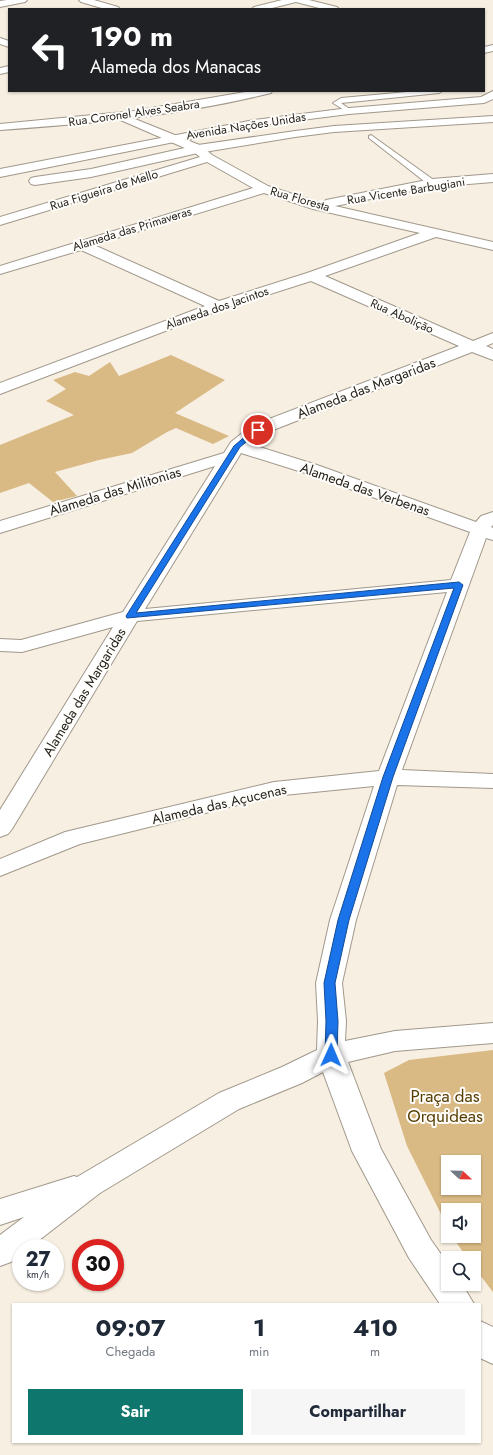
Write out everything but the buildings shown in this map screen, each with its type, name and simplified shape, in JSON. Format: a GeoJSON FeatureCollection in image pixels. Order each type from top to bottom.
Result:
{"type":"FeatureCollection","features":[{"type":"Feature","properties":{"kind":"street"},"geometry":{"type":"LineString","coordinates":[[0,4],[22,0]]}},
{"type":"Feature","properties":{"kind":"street"},"geometry":{"type":"LineString","coordinates":[[84,0],[112,8]]}},
{"type":"Feature","properties":{"kind":"street"},"geometry":{"type":"LineString","coordinates":[[261,8],[293,0]]}},
{"type":"Feature","properties":{"kind":"street"},"geometry":{"type":"LineString","coordinates":[[298,0],[330,8]]}},
{"type":"Feature","properties":{"kind":"street","name":"Rua Coronel Alves Seabra"},"geometry":{"type":"LineString","coordinates":[[0,125],[18,126],[72,122],[120,116],[256,92]]}},
{"type":"Feature","properties":{"kind":"street","name":"Avenida Nações Unidas"},"geometry":{"type":"LineString","coordinates":[[2,173],[254,123],[349,111],[484,100],[493,94]]}},
{"type":"Feature","properties":{"kind":"street","name":"Avenida Nações Unidas"},"geometry":{"type":"LineString","coordinates":[[493,94],[493,100]]}},
{"type":"Feature","properties":{"kind":"street","name":"Rua Floresta"},"geometry":{"type":"LineString","coordinates":[[120,116],[198,149],[208,158],[264,189],[318,206],[493,246]]}},
{"type":"Feature","properties":{"kind":"street","name":"Avenida Nações Unidas"},"geometry":{"type":"LineString","coordinates":[[2,173],[24,182],[91,173],[198,149],[257,139],[334,129],[493,119]]}},
{"type":"Feature","properties":{"kind":"street","name":"Rua Figueira de Mello"},"geometry":{"type":"LineString","coordinates":[[0,221],[208,158]]}},
{"type":"Feature","properties":{"kind":"street","name":"Rua Vicente Barbugiani"},"geometry":{"type":"LineString","coordinates":[[318,206],[432,183],[493,178]]}},
{"type":"Feature","properties":{"kind":"street","name":"Alameda das Primaveras"},"geometry":{"type":"LineString","coordinates":[[0,270],[264,189]]}},
{"type":"Feature","properties":{"kind":"street","name":"Alameda dos Jacintos"},"geometry":{"type":"LineString","coordinates":[[0,389],[218,306],[312,276],[437,232]]}},
{"type":"Feature","properties":{"kind":"street"},"geometry":{"type":"LineString","coordinates":[[82,245],[218,306]]}},
{"type":"Feature","properties":{"kind":"street","name":"Rua Abolição"},"geometry":{"type":"LineString","coordinates":[[312,276],[493,355]]}},
{"type":"Feature","properties":{"kind":"street","name":"Alameda das Margaridas"},"geometry":{"type":"LineString","coordinates":[[0,829],[130,616],[234,451],[258,430],[493,338]]}},
{"type":"Feature","properties":{"kind":"street","name":"Alameda das Verbenas"},"geometry":{"type":"LineString","coordinates":[[234,451],[311,469],[489,526]]}},
{"type":"Feature","properties":{"kind":"street","name":"Alameda das Militonias"},"geometry":{"type":"LineString","coordinates":[[0,527],[234,451]]}},
{"type":"Feature","properties":{"kind":"street"},"geometry":{"type":"LineString","coordinates":[[457,1303],[420,1249],[367,1151],[331,1055],[332,1021],[329,983],[343,920],[388,777],[459,585],[489,526]]}},
{"type":"Feature","properties":{"kind":"street"},"geometry":{"type":"LineString","coordinates":[[0,645],[22,646],[130,616],[459,585]]}},
{"type":"Feature","properties":{"kind":"street","name":"Alameda das Açucenas"},"geometry":{"type":"LineString","coordinates":[[0,868],[73,838],[274,789],[388,777],[493,781]]}},
{"type":"Feature","properties":{"kind":"street"},"geometry":{"type":"LineString","coordinates":[[0,1253],[89,1184],[229,1101],[292,1075],[331,1055],[395,1041],[493,1033]]}},
{"type":"Feature","properties":{"kind":"street"},"geometry":{"type":"LineString","coordinates":[[0,1212],[89,1184]]}},
{"type":"Feature","properties":{"kind":"street"},"geometry":{"type":"LineString","coordinates":[[481,1337],[493,1348]]}},
{"type":"Feature","properties":{"kind":"lane"},"geometry":{"type":"LineString","coordinates":[[349,111],[336,103],[341,100],[428,92]]}},
{"type":"Feature","properties":{"kind":"lane"},"geometry":{"type":"LineString","coordinates":[[371,137],[432,183]]}},
{"type":"Feature","properties":{"kind":"green space"},"geometry":{"type":"Polygon","coordinates":[[[171,355],[225,380],[175,413],[229,436],[213,444],[176,428],[132,453],[55,472],[77,496],[53,502],[29,483],[0,493],[0,445],[74,415],[46,401],[66,389],[53,380],[75,372],[89,376],[110,362],[119,376],[171,355]]]}},
{"type":"Feature","properties":{"kind":"green space","name":"Praça das Orquideas"},"geometry":{"type":"Polygon","coordinates":[[[493,1050],[493,1292],[481,1276],[481,1251],[462,1251],[457,1243],[481,1243],[481,1203],[441,1203],[441,1214],[407,1146],[384,1073],[409,1060],[493,1050]]]}},
{"type":"Feature","properties":{"kind":"route"},"geometry":{"type":"LineString","coordinates":[[258,430],[237,446],[130,616],[459,585],[388,777],[343,920],[329,983],[332,1021],[331,1055]]}}]}
